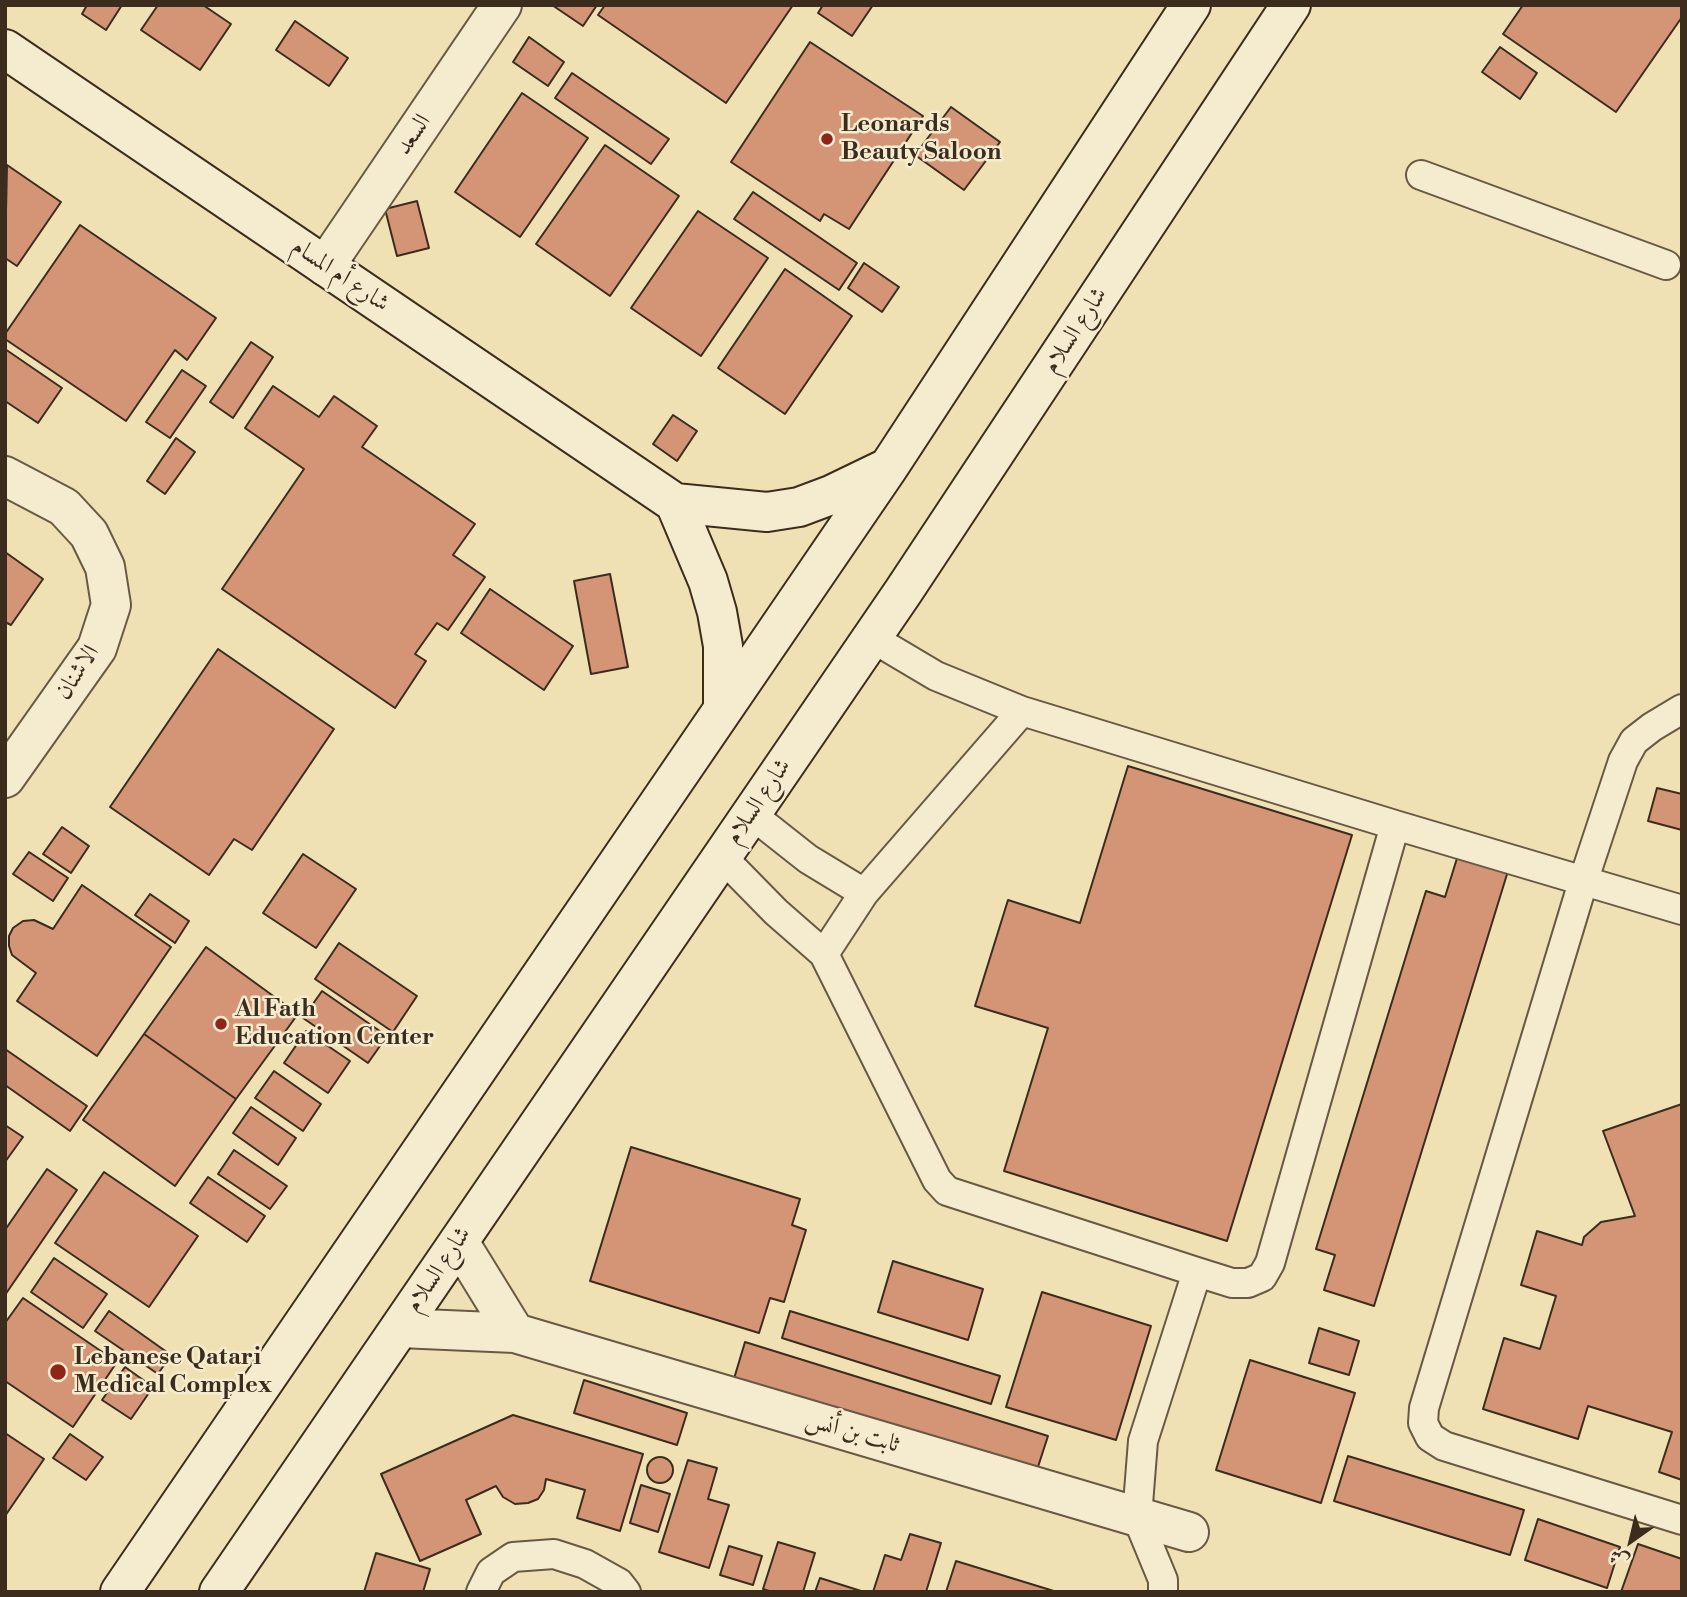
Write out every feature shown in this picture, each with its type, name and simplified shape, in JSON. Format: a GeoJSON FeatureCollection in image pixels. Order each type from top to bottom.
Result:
{"type":"FeatureCollection","features":[{"type":"Feature","properties":{"kind":"main road","name":"السعد"},"geometry":{"type":"LineString","coordinates":[[325,266],[502,5]]}},
{"type":"Feature","properties":{"kind":"main road"},"geometry":{"type":"LineString","coordinates":[[120,1592],[888,468],[1191,5]]}},
{"type":"Feature","properties":{"kind":"main road","name":"شارع السلام"},"geometry":{"type":"LineString","coordinates":[[219,1592],[872,638],[1291,5]]}},
{"type":"Feature","properties":{"kind":"main road","name":"شارع أم المسام"},"geometry":{"type":"LineString","coordinates":[[5,49],[674,503],[767,512],[799,507],[888,468]]}},
{"type":"Feature","properties":{"kind":"main road","name":"الاشنان"},"geometry":{"type":"LineString","coordinates":[[5,476],[64,507],[89,534],[105,567],[111,605],[97,648],[5,778]]}},
{"type":"Feature","properties":{"kind":"main road"},"geometry":{"type":"LineString","coordinates":[[674,503],[708,582],[717,612],[723,646],[723,708]]}},
{"type":"Feature","properties":{"kind":"main road"},"geometry":{"type":"LineString","coordinates":[[459,1241],[515,1333]]}},
{"type":"Feature","properties":{"kind":"main road","name":"ثابت بن أنس"},"geometry":{"type":"LineString","coordinates":[[400,1328],[515,1333],[1189,1532]]}},
{"type":"Feature","properties":{"kind":"lane"},"geometry":{"type":"LineString","coordinates":[[1421,175],[1677,270]]}},
{"type":"Feature","properties":{"kind":"lane"},"geometry":{"type":"LineString","coordinates":[[872,638],[936,676],[1022,710],[1682,910]]}},
{"type":"Feature","properties":{"kind":"lane"},"geometry":{"type":"LineString","coordinates":[[1682,709],[1634,741],[1623,761],[1583,882],[1423,1408],[1423,1423],[1430,1437],[1444,1446],[1682,1520]]}},
{"type":"Feature","properties":{"kind":"lane"},"geometry":{"type":"LineString","coordinates":[[824,954],[864,893],[1022,710]]}},
{"type":"Feature","properties":{"kind":"lane"},"geometry":{"type":"LineString","coordinates":[[751,814],[808,859],[864,893]]}},
{"type":"Feature","properties":{"kind":"lane"},"geometry":{"type":"LineString","coordinates":[[722,858],[776,912],[824,954],[941,1186],[954,1195],[1197,1272],[1232,1283],[1248,1283],[1262,1277],[1270,1263],[1395,825]]}},
{"type":"Feature","properties":{"kind":"lane"},"geometry":{"type":"LineString","coordinates":[[1163,1592],[1163,1580],[1137,1517],[1143,1441],[1197,1272]]}},
{"type":"Feature","properties":{"kind":"lane"},"geometry":{"type":"LineString","coordinates":[[481,1592],[491,1572],[513,1557],[554,1554],[585,1564],[620,1583],[626,1592]]}},
{"type":"Feature","properties":{"kind":"building"},"geometry":{"type":"Polygon","coordinates":[[[87,5],[122,5],[106,30],[82,14],[87,5]]]}},
{"type":"Feature","properties":{"kind":"building"},"geometry":{"type":"Polygon","coordinates":[[[158,5],[203,5],[231,24],[200,70],[141,30],[158,5]]]}},
{"type":"Feature","properties":{"kind":"building"},"geometry":{"type":"Polygon","coordinates":[[[552,5],[597,5],[583,26],[552,5]]]}},
{"type":"Feature","properties":{"kind":"building"},"geometry":{"type":"Polygon","coordinates":[[[605,5],[793,5],[726,103],[598,15],[605,5]]]}},
{"type":"Feature","properties":{"kind":"building"},"geometry":{"type":"Polygon","coordinates":[[[823,5],[873,5],[852,36],[818,13],[823,5]]]}},
{"type":"Feature","properties":{"kind":"building"},"geometry":{"type":"Polygon","coordinates":[[[1523,5],[1682,5],[1682,17],[1616,112],[1503,34],[1523,5]]]}},
{"type":"Feature","properties":{"kind":"building"},"geometry":{"type":"Polygon","coordinates":[[[295,21],[348,58],[329,86],[276,50],[295,21]]]}},
{"type":"Feature","properties":{"kind":"building"},"geometry":{"type":"Polygon","coordinates":[[[529,37],[564,62],[548,86],[513,62],[529,37]]]}},
{"type":"Feature","properties":{"kind":"building","name":"Leonards Beauty Saloon"},"geometry":{"type":"Polygon","coordinates":[[[810,42],[923,116],[849,229],[824,214],[820,221],[731,162],[810,42]]]}},
{"type":"Feature","properties":{"kind":"building"},"geometry":{"type":"Polygon","coordinates":[[[1500,47],[1537,73],[1520,99],[1482,72],[1500,47]]]}},
{"type":"Feature","properties":{"kind":"building"},"geometry":{"type":"Polygon","coordinates":[[[572,73],[669,139],[651,164],[555,98],[572,73]]]}},
{"type":"Feature","properties":{"kind":"building"},"geometry":{"type":"Polygon","coordinates":[[[522,93],[588,138],[520,237],[455,192],[522,93]]]}},
{"type":"Feature","properties":{"kind":"building"},"geometry":{"type":"Polygon","coordinates":[[[951,107],[1000,142],[964,190],[915,155],[951,107]]]}},
{"type":"Feature","properties":{"kind":"building"},"geometry":{"type":"Polygon","coordinates":[[[605,145],[679,196],[610,296],[536,244],[605,145]]]}},
{"type":"Feature","properties":{"kind":"building"},"geometry":{"type":"Polygon","coordinates":[[[7,165],[61,202],[17,266],[5,258],[7,165]]]}},
{"type":"Feature","properties":{"kind":"building"},"geometry":{"type":"Polygon","coordinates":[[[753,192],[857,263],[839,290],[734,219],[753,192]]]}},
{"type":"Feature","properties":{"kind":"building"},"geometry":{"type":"Polygon","coordinates":[[[417,201],[429,248],[397,256],[385,209],[417,201]]]}},
{"type":"Feature","properties":{"kind":"building"},"geometry":{"type":"Polygon","coordinates":[[[698,211],[768,258],[701,356],[631,308],[698,211]]]}},
{"type":"Feature","properties":{"kind":"building"},"geometry":{"type":"Polygon","coordinates":[[[80,225],[216,318],[187,360],[175,350],[126,421],[5,339],[5,334],[80,225]]]}},
{"type":"Feature","properties":{"kind":"building"},"geometry":{"type":"Polygon","coordinates":[[[864,263],[899,287],[882,312],[848,288],[864,263]]]}},
{"type":"Feature","properties":{"kind":"building"},"geometry":{"type":"Polygon","coordinates":[[[785,269],[852,316],[785,414],[718,368],[785,269]]]}},
{"type":"Feature","properties":{"kind":"building"},"geometry":{"type":"Polygon","coordinates":[[[251,342],[273,357],[233,418],[210,402],[251,342]]]}},
{"type":"Feature","properties":{"kind":"building"},"geometry":{"type":"Polygon","coordinates":[[[5,349],[62,388],[38,423],[5,401],[5,349]]]}},
{"type":"Feature","properties":{"kind":"building"},"geometry":{"type":"Polygon","coordinates":[[[182,370],[206,386],[170,438],[146,422],[182,370]]]}},
{"type":"Feature","properties":{"kind":"building"},"geometry":{"type":"Polygon","coordinates":[[[273,386],[319,417],[334,396],[377,426],[362,447],[475,524],[453,555],[485,577],[448,630],[437,623],[415,654],[426,661],[395,708],[222,589],[304,469],[245,428],[273,386]]]}},
{"type":"Feature","properties":{"kind":"building"},"geometry":{"type":"Polygon","coordinates":[[[673,415],[697,431],[677,461],[653,444],[673,415]]]}},
{"type":"Feature","properties":{"kind":"building"},"geometry":{"type":"Polygon","coordinates":[[[176,438],[195,452],[165,494],[147,481],[176,438]]]}},
{"type":"Feature","properties":{"kind":"building"},"geometry":{"type":"Polygon","coordinates":[[[5,552],[43,579],[11,625],[5,622],[5,552]]]}},
{"type":"Feature","properties":{"kind":"building"},"geometry":{"type":"Polygon","coordinates":[[[610,574],[628,667],[591,674],[574,581],[610,574]]]}},
{"type":"Feature","properties":{"kind":"building"},"geometry":{"type":"Polygon","coordinates":[[[490,589],[573,646],[544,690],[461,633],[490,589]]]}},
{"type":"Feature","properties":{"kind":"building"},"geometry":{"type":"Polygon","coordinates":[[[218,649],[334,729],[252,850],[234,839],[209,875],[110,807],[218,649]]]}},
{"type":"Feature","properties":{"kind":"building"},"geometry":{"type":"Polygon","coordinates":[[[1128,766],[1352,835],[1227,1241],[1004,1171],[1048,1028],[975,1006],[1008,900],[1080,923],[1128,766]]]}},
{"type":"Feature","properties":{"kind":"building"},"geometry":{"type":"Polygon","coordinates":[[[1657,788],[1682,794],[1682,830],[1648,821],[1657,788]]]}},
{"type":"Feature","properties":{"kind":"building"},"geometry":{"type":"Polygon","coordinates":[[[62,827],[89,846],[71,873],[43,854],[62,827]]]}},
{"type":"Feature","properties":{"kind":"building"},"geometry":{"type":"Polygon","coordinates":[[[29,852],[68,878],[53,901],[13,874],[29,852]]]}},
{"type":"Feature","properties":{"kind":"building"},"geometry":{"type":"Polygon","coordinates":[[[303,854],[356,889],[316,948],[263,913],[303,854]]]}},
{"type":"Feature","properties":{"kind":"building"},"geometry":{"type":"Polygon","coordinates":[[[1458,855],[1508,871],[1374,1306],[1324,1290],[1335,1255],[1316,1249],[1426,891],[1445,897],[1458,855]]]}},
{"type":"Feature","properties":{"kind":"building"},"geometry":{"type":"Polygon","coordinates":[[[82,885],[171,947],[97,1056],[17,1001],[36,973],[12,955],[9,946],[9,936],[13,928],[23,921],[34,920],[53,929],[82,885]]]}},
{"type":"Feature","properties":{"kind":"building"},"geometry":{"type":"Polygon","coordinates":[[[150,894],[189,921],[175,943],[135,915],[150,894]]]}},
{"type":"Feature","properties":{"kind":"building"},"geometry":{"type":"Polygon","coordinates":[[[339,943],[417,996],[393,1032],[315,979],[339,943]]]}},
{"type":"Feature","properties":{"kind":"building","name":"Al Fath Education Center"},"geometry":{"type":"Polygon","coordinates":[[[206,947],[298,1014],[236,1099],[144,1034],[206,947]]]}},
{"type":"Feature","properties":{"kind":"building"},"geometry":{"type":"Polygon","coordinates":[[[322,991],[387,1036],[368,1063],[303,1018],[322,991]]]}},
{"type":"Feature","properties":{"kind":"building"},"geometry":{"type":"Polygon","coordinates":[[[306,1031],[350,1061],[328,1093],[284,1063],[306,1031]]]}},
{"type":"Feature","properties":{"kind":"building"},"geometry":{"type":"Polygon","coordinates":[[[144,1034],[236,1099],[175,1186],[83,1120],[144,1034]]]}},
{"type":"Feature","properties":{"kind":"building"},"geometry":{"type":"Polygon","coordinates":[[[5,1049],[87,1106],[70,1131],[5,1085],[5,1049]]]}},
{"type":"Feature","properties":{"kind":"building"},"geometry":{"type":"Polygon","coordinates":[[[274,1071],[321,1104],[303,1131],[255,1098],[274,1071]]]}},
{"type":"Feature","properties":{"kind":"building"},"geometry":{"type":"Polygon","coordinates":[[[1682,1104],[1682,1480],[1659,1472],[1672,1432],[1588,1406],[1578,1439],[1483,1409],[1504,1338],[1540,1349],[1556,1296],[1521,1285],[1537,1231],[1582,1245],[1584,1237],[1601,1222],[1635,1216],[1603,1131],[1682,1104]]]}},
{"type":"Feature","properties":{"kind":"building"},"geometry":{"type":"Polygon","coordinates":[[[251,1107],[296,1138],[278,1165],[233,1133],[251,1107]]]}},
{"type":"Feature","properties":{"kind":"building"},"geometry":{"type":"Polygon","coordinates":[[[5,1125],[23,1137],[5,1162],[5,1125]]]}},
{"type":"Feature","properties":{"kind":"building"},"geometry":{"type":"Polygon","coordinates":[[[631,1147],[800,1199],[792,1225],[806,1230],[784,1302],[770,1298],[759,1333],[590,1281],[631,1147]]]}},
{"type":"Feature","properties":{"kind":"building"},"geometry":{"type":"Polygon","coordinates":[[[234,1150],[287,1186],[270,1209],[218,1174],[234,1150]]]}},
{"type":"Feature","properties":{"kind":"building"},"geometry":{"type":"Polygon","coordinates":[[[47,1169],[77,1190],[5,1295],[5,1230],[47,1169]]]}},
{"type":"Feature","properties":{"kind":"building"},"geometry":{"type":"Polygon","coordinates":[[[104,1172],[198,1236],[149,1307],[55,1243],[104,1172]]]}},
{"type":"Feature","properties":{"kind":"building"},"geometry":{"type":"Polygon","coordinates":[[[208,1177],[265,1216],[247,1242],[190,1203],[208,1177]]]}},
{"type":"Feature","properties":{"kind":"building"},"geometry":{"type":"Polygon","coordinates":[[[54,1258],[107,1294],[83,1328],[31,1292],[54,1258]]]}},
{"type":"Feature","properties":{"kind":"building"},"geometry":{"type":"Polygon","coordinates":[[[893,1261],[983,1289],[968,1340],[878,1312],[893,1261]]]}},
{"type":"Feature","properties":{"kind":"building"},"geometry":{"type":"Polygon","coordinates":[[[1042,1292],[1151,1326],[1116,1440],[1006,1407],[1042,1292]]]}},
{"type":"Feature","properties":{"kind":"building","name":"Lebanese Qatari Medical Complex"},"geometry":{"type":"Polygon","coordinates":[[[23,1298],[117,1362],[73,1427],[5,1381],[5,1323],[23,1298]]]}},
{"type":"Feature","properties":{"kind":"building"},"geometry":{"type":"Polygon","coordinates":[[[109,1311],[171,1355],[158,1374],[95,1331],[109,1311]]]}},
{"type":"Feature","properties":{"kind":"building"},"geometry":{"type":"Polygon","coordinates":[[[790,1311],[1000,1376],[991,1404],[782,1338],[790,1311]]]}},
{"type":"Feature","properties":{"kind":"building"},"geometry":{"type":"Polygon","coordinates":[[[1319,1328],[1359,1341],[1349,1375],[1309,1363],[1319,1328]]]}},
{"type":"Feature","properties":{"kind":"building"},"geometry":{"type":"Polygon","coordinates":[[[745,1342],[1048,1436],[1035,1476],[733,1382],[745,1342]]]}},
{"type":"Feature","properties":{"kind":"building"},"geometry":{"type":"Polygon","coordinates":[[[1250,1360],[1355,1393],[1321,1503],[1216,1470],[1250,1360]]]}},
{"type":"Feature","properties":{"kind":"building"},"geometry":{"type":"Polygon","coordinates":[[[125,1367],[153,1387],[131,1419],[102,1400],[125,1367]]]}},
{"type":"Feature","properties":{"kind":"building"},"geometry":{"type":"Polygon","coordinates":[[[584,1380],[687,1413],[677,1445],[574,1413],[584,1380]]]}},
{"type":"Feature","properties":{"kind":"building"},"geometry":{"type":"Polygon","coordinates":[[[513,1415],[643,1454],[620,1531],[577,1518],[585,1490],[546,1479],[544,1490],[538,1499],[515,1504],[503,1497],[496,1486],[466,1500],[481,1534],[420,1561],[381,1474],[513,1415]]]}},
{"type":"Feature","properties":{"kind":"building"},"geometry":{"type":"Polygon","coordinates":[[[5,1433],[44,1459],[5,1516],[5,1433]]]}},
{"type":"Feature","properties":{"kind":"building"},"geometry":{"type":"Polygon","coordinates":[[[70,1434],[103,1457],[86,1480],[53,1458],[70,1434]]]}},
{"type":"Feature","properties":{"kind":"building"},"geometry":{"type":"Polygon","coordinates":[[[1348,1456],[1524,1510],[1510,1555],[1334,1501],[1348,1456]]]}},
{"type":"Feature","properties":{"kind":"building"},"geometry":{"type":"Polygon","coordinates":[[[660,1457],[670,1460],[673,1470],[670,1480],[660,1483],[650,1480],[647,1470],[650,1460],[660,1457]]]}},
{"type":"Feature","properties":{"kind":"building"},"geometry":{"type":"Polygon","coordinates":[[[688,1460],[717,1468],[708,1499],[729,1505],[709,1568],[659,1552],[688,1460]]]}},
{"type":"Feature","properties":{"kind":"building"},"geometry":{"type":"Polygon","coordinates":[[[641,1485],[670,1494],[658,1532],[630,1523],[641,1485]]]}},
{"type":"Feature","properties":{"kind":"building"},"geometry":{"type":"Polygon","coordinates":[[[1538,1519],[1620,1547],[1607,1588],[1525,1560],[1538,1519]]]}},
{"type":"Feature","properties":{"kind":"building"},"geometry":{"type":"Polygon","coordinates":[[[910,1534],[941,1543],[926,1592],[873,1592],[885,1555],[901,1560],[910,1534]]]}},
{"type":"Feature","properties":{"kind":"building"},"geometry":{"type":"Polygon","coordinates":[[[778,1542],[815,1553],[803,1592],[772,1592],[763,1589],[778,1542]]]}},
{"type":"Feature","properties":{"kind":"building"},"geometry":{"type":"Polygon","coordinates":[[[1638,1544],[1682,1559],[1682,1592],[1621,1592],[1638,1544]]]}},
{"type":"Feature","properties":{"kind":"building"},"geometry":{"type":"Polygon","coordinates":[[[729,1546],[762,1556],[753,1585],[720,1575],[729,1546]]]}},
{"type":"Feature","properties":{"kind":"building"},"geometry":{"type":"Polygon","coordinates":[[[376,1553],[430,1569],[423,1592],[364,1592],[376,1553]]]}},
{"type":"Feature","properties":{"kind":"building"},"geometry":{"type":"Polygon","coordinates":[[[956,1561],[1057,1592],[946,1592],[956,1561]]]}},
{"type":"Feature","properties":{"kind":"building"},"geometry":{"type":"Polygon","coordinates":[[[820,1578],[861,1591],[861,1592],[815,1592],[820,1578]]]}},
{"type":"Feature","properties":{"kind":"place","name":"Leonards Beauty Saloon"},"geometry":{"type":"Point","coordinates":[827,139]}},
{"type":"Feature","properties":{"kind":"place","name":"Al Fath Education Center"},"geometry":{"type":"Point","coordinates":[221,1024]}},
{"type":"Feature","properties":{"kind":"place","name":"Lebanese Qatari Medical Complex"},"geometry":{"type":"Point","coordinates":[58,1372]}}]}
